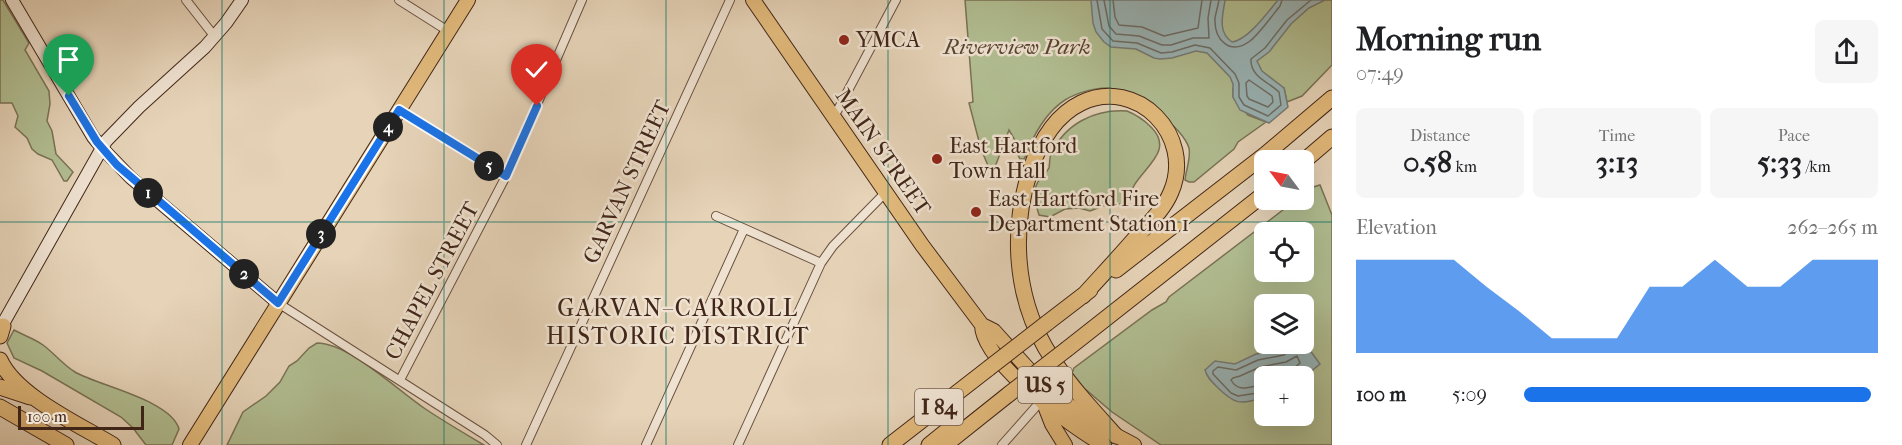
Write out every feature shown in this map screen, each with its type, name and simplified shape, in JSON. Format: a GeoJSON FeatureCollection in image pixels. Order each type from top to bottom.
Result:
{"type":"FeatureCollection","features":[{"type":"Feature","properties":{"kind":"highway"},"geometry":{"type":"LineString","coordinates":[[1083,296],[1160,210],[1171,193],[1175,179],[1176,153],[1166,128],[1147,108],[1122,98],[1103,97],[1082,103],[1064,115],[1050,130],[1029,176],[1021,206],[1018,233],[1018,257],[1023,284],[1032,319],[1041,339],[1075,389],[1119,442]]}},
{"type":"Feature","properties":{"kind":"highway","name":"I 84"},"geometry":{"type":"LineString","coordinates":[[890,445],[1260,158],[1332,98]]}},
{"type":"Feature","properties":{"kind":"highway"},"geometry":{"type":"LineString","coordinates":[[1314,152],[1332,137]]}},
{"type":"Feature","properties":{"kind":"highway","name":"I 84"},"geometry":{"type":"LineString","coordinates":[[945,445],[1254,202]]}},
{"type":"Feature","properties":{"kind":"highway"},"geometry":{"type":"LineString","coordinates":[[0,360],[10,376],[38,400],[113,445]]}},
{"type":"Feature","properties":{"kind":"highway"},"geometry":{"type":"LineString","coordinates":[[0,387],[38,400]]}},
{"type":"Feature","properties":{"kind":"highway"},"geometry":{"type":"LineString","coordinates":[[1,406],[66,445]]}},
{"type":"Feature","properties":{"kind":"highway"},"geometry":{"type":"LineString","coordinates":[[929,445],[962,420],[991,408]]}},
{"type":"Feature","properties":{"kind":"main road"},"geometry":{"type":"LineString","coordinates":[[12,0],[93,137],[102,148],[137,184],[278,303]]}},
{"type":"Feature","properties":{"kind":"main road"},"geometry":{"type":"LineString","coordinates":[[1,330],[102,148],[113,133],[215,37],[242,0]]}},
{"type":"Feature","properties":{"kind":"main road"},"geometry":{"type":"LineString","coordinates":[[190,445],[468,0]]}},
{"type":"Feature","properties":{"kind":"main road","name":"MAIN STREET"},"geometry":{"type":"LineString","coordinates":[[753,0],[928,253],[982,325],[983,336],[993,351],[1023,385],[1070,424],[1119,442]]}},
{"type":"Feature","properties":{"kind":"main road","name":"MAIN STREET"},"geometry":{"type":"LineString","coordinates":[[982,325],[996,332],[1025,366],[1057,396],[1119,442]]}},
{"type":"Feature","properties":{"kind":"main road"},"geometry":{"type":"LineString","coordinates":[[1042,403],[1065,445]]}},
{"type":"Feature","properties":{"kind":"street"},"geometry":{"type":"LineString","coordinates":[[186,0],[215,37]]}},
{"type":"Feature","properties":{"kind":"street"},"geometry":{"type":"LineString","coordinates":[[399,0],[448,32]]}},
{"type":"Feature","properties":{"kind":"street","name":"CHAPEL STREET"},"geometry":{"type":"LineString","coordinates":[[400,381],[506,176],[582,0]]}},
{"type":"Feature","properties":{"kind":"street","name":"GARVAN STREET"},"geometry":{"type":"LineString","coordinates":[[526,445],[730,0]]}},
{"type":"Feature","properties":{"kind":"street"},"geometry":{"type":"LineString","coordinates":[[834,117],[896,0]]}},
{"type":"Feature","properties":{"kind":"street"},"geometry":{"type":"LineString","coordinates":[[399,110],[506,176]]}},
{"type":"Feature","properties":{"kind":"street"},"geometry":{"type":"LineString","coordinates":[[738,445],[821,263],[832,246],[886,192]]}},
{"type":"Feature","properties":{"kind":"street"},"geometry":{"type":"LineString","coordinates":[[716,216],[821,263]]}},
{"type":"Feature","properties":{"kind":"street"},"geometry":{"type":"LineString","coordinates":[[646,445],[744,229]]}},
{"type":"Feature","properties":{"kind":"street"},"geometry":{"type":"LineString","coordinates":[[278,303],[485,435],[497,445]]}},
{"type":"Feature","properties":{"kind":"street"},"geometry":{"type":"LineString","coordinates":[[1002,445],[1042,403]]}},
{"type":"Feature","properties":{"kind":"green space"},"geometry":{"type":"Polygon","coordinates":[[[0,0],[3,0],[29,43],[25,50],[49,91],[50,104],[47,121],[52,131],[56,154],[73,172],[67,181],[64,181],[52,160],[32,149],[27,138],[15,127],[18,116],[12,103],[0,103],[0,0]]]}},
{"type":"Feature","properties":{"kind":"green space","name":"Riverview Park"},"geometry":{"type":"Polygon","coordinates":[[[965,0],[1332,0],[1332,65],[1302,96],[1287,102],[1284,88],[1233,89],[1233,97],[1248,115],[1266,122],[1238,142],[1234,149],[1194,182],[1185,180],[1189,148],[1177,130],[1157,112],[1134,97],[1109,88],[1082,92],[1059,104],[1039,127],[1024,159],[1020,159],[1016,151],[1016,142],[1009,130],[992,175],[981,149],[969,103],[973,102],[965,0]]]}},
{"type":"Feature","properties":{"kind":"green space"},"geometry":{"type":"Polygon","coordinates":[[[1127,111],[1151,127],[1158,137],[1160,146],[1157,155],[1137,181],[1129,200],[1125,204],[1106,205],[1090,211],[1079,208],[1065,209],[1050,217],[1039,215],[1035,201],[1035,187],[1049,168],[1051,154],[1064,134],[1092,116],[1127,111]]]}},
{"type":"Feature","properties":{"kind":"green space"},"geometry":{"type":"Polygon","coordinates":[[[1320,185],[1332,215],[1332,445],[1161,445],[1112,412],[1084,388],[1072,373],[1074,368],[1166,302],[1169,297],[1254,232],[1254,282],[1314,282],[1314,222],[1267,222],[1283,210],[1314,210],[1314,187],[1320,185]]]}},
{"type":"Feature","properties":{"kind":"green space"},"geometry":{"type":"Polygon","coordinates":[[[14,330],[43,345],[75,372],[133,395],[163,410],[173,419],[179,429],[172,445],[146,445],[121,417],[42,371],[14,358],[7,343],[14,330]]]}},
{"type":"Feature","properties":{"kind":"green space"},"geometry":{"type":"Polygon","coordinates":[[[317,343],[330,345],[358,359],[424,408],[484,445],[227,445],[243,412],[266,396],[280,382],[289,366],[317,343]]]}},
{"type":"Feature","properties":{"kind":"water"},"geometry":{"type":"Polygon","coordinates":[[[1091,0],[1225,0],[1223,28],[1227,38],[1232,42],[1251,31],[1278,0],[1325,0],[1309,8],[1291,24],[1269,52],[1257,61],[1262,71],[1284,88],[1288,107],[1269,123],[1240,110],[1233,97],[1233,84],[1230,77],[1207,53],[1196,51],[1160,59],[1136,49],[1111,47],[1096,32],[1091,0]]]}},
{"type":"Feature","properties":{"kind":"water"},"geometry":{"type":"Polygon","coordinates":[[[1256,354],[1313,354],[1320,364],[1314,369],[1314,366],[1254,366],[1254,401],[1238,402],[1222,392],[1208,377],[1205,370],[1215,361],[1235,364],[1256,354]]]}},
{"type":"Feature","properties":{"kind":"place","name":"YMCA"},"geometry":{"type":"Point","coordinates":[844,40]}},
{"type":"Feature","properties":{"kind":"place","name":"East Hartford Town Hall"},"geometry":{"type":"Point","coordinates":[937,159]}},
{"type":"Feature","properties":{"kind":"place","name":"East Hartford Fire Department Station 1"},"geometry":{"type":"Point","coordinates":[976,212]}},
{"type":"Feature","properties":{"kind":"district","name":"GARVAN–CARROLL HISTORIC DISTRICT"},"geometry":{"type":"Point","coordinates":[678,322]}},
{"type":"Feature","properties":{"kind":"route"},"geometry":{"type":"LineString","coordinates":[[69,96],[97,142],[117,165],[278,303],[399,110],[506,176],[537,106]]}}]}
